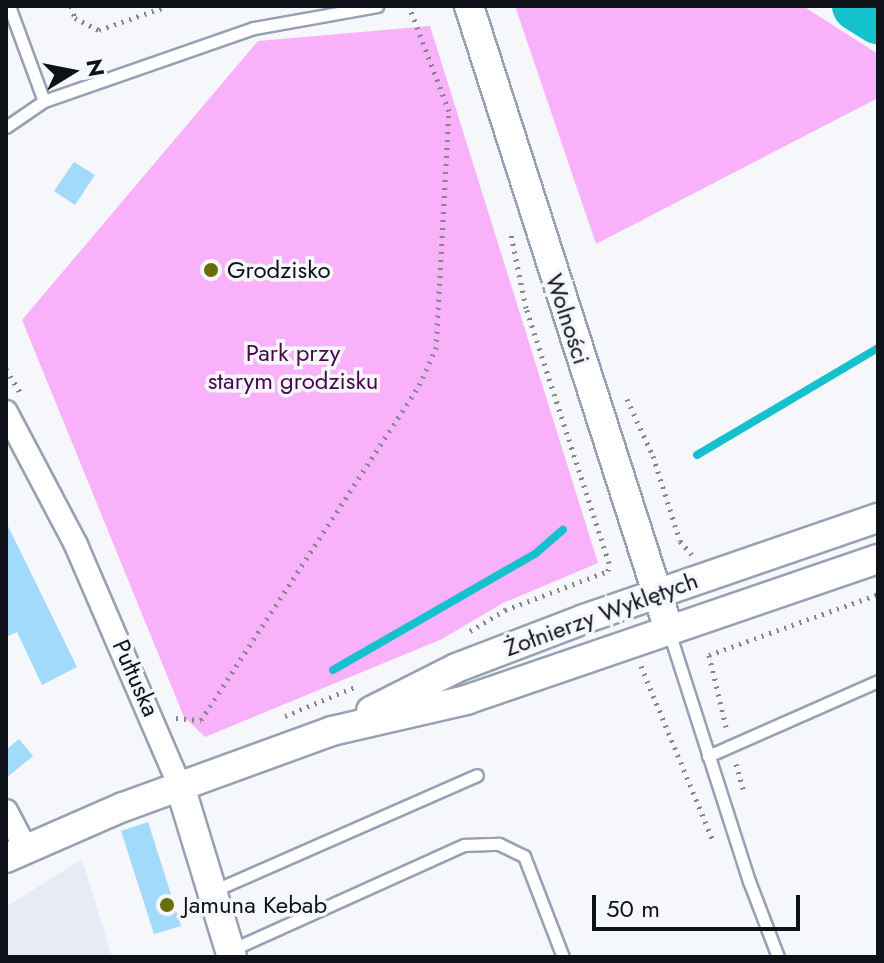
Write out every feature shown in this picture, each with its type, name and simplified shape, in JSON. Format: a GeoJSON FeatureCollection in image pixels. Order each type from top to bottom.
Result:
{"type":"FeatureCollection","features":[{"type":"Feature","properties":{"kind":"street","name":"Wolności"},"geometry":{"type":"LineString","coordinates":[[469,6],[669,630]]}},
{"type":"Feature","properties":{"kind":"street","name":"Pułtuska"},"geometry":{"type":"LineString","coordinates":[[6,412],[76,545],[180,786],[231,954]]}},
{"type":"Feature","properties":{"kind":"street","name":"Żołnierzy Wyklętych"},"geometry":{"type":"LineString","coordinates":[[332,731],[456,668],[656,593],[878,518]]}},
{"type":"Feature","properties":{"kind":"street","name":"Żołnierzy Wyklętych"},"geometry":{"type":"LineString","coordinates":[[13,857],[180,786],[332,731],[466,700],[878,559]]}},
{"type":"Feature","properties":{"kind":"street"},"geometry":{"type":"LineString","coordinates":[[6,811],[13,857]]}},
{"type":"Feature","properties":{"kind":"lane"},"geometry":{"type":"LineString","coordinates":[[9,6],[44,101]]}},
{"type":"Feature","properties":{"kind":"lane"},"geometry":{"type":"LineString","coordinates":[[6,127],[44,101],[254,28],[377,6]]}},
{"type":"Feature","properties":{"kind":"lane"},"geometry":{"type":"LineString","coordinates":[[669,630],[708,756],[778,957]]}},
{"type":"Feature","properties":{"kind":"lane"},"geometry":{"type":"LineString","coordinates":[[708,756],[878,681]]}},
{"type":"Feature","properties":{"kind":"lane"},"geometry":{"type":"LineString","coordinates":[[213,891],[477,775]]}},
{"type":"Feature","properties":{"kind":"lane"},"geometry":{"type":"LineString","coordinates":[[231,954],[464,845],[499,844],[524,856],[563,957]]}},
{"type":"Feature","properties":{"kind":"path"},"geometry":{"type":"LineString","coordinates":[[71,6],[75,18],[99,30],[167,6]]}},
{"type":"Feature","properties":{"kind":"path"},"geometry":{"type":"LineString","coordinates":[[176,718],[201,720],[419,385],[436,349],[449,111],[409,6]]}},
{"type":"Feature","properties":{"kind":"path"},"geometry":{"type":"LineString","coordinates":[[456,639],[505,610],[608,571],[609,563],[526,308],[508,219]]}},
{"type":"Feature","properties":{"kind":"path"},"geometry":{"type":"LineString","coordinates":[[624,392],[653,456],[680,541],[692,555],[703,551]]}},
{"type":"Feature","properties":{"kind":"path"},"geometry":{"type":"LineString","coordinates":[[746,804],[709,655],[878,594]]}},
{"type":"Feature","properties":{"kind":"path"},"geometry":{"type":"LineString","coordinates":[[627,668],[638,664],[649,675],[716,847]]}},
{"type":"Feature","properties":{"kind":"path"},"geometry":{"type":"LineString","coordinates":[[282,717],[365,682]]}},
{"type":"Feature","properties":{"kind":"shaded area"},"geometry":{"type":"Polygon","coordinates":[[[82,859],[112,957],[6,957],[6,907],[82,859]]]}},
{"type":"Feature","properties":{"kind":"green space"},"geometry":{"type":"Polygon","coordinates":[[[515,6],[803,6],[878,54],[878,98],[596,244],[515,6]]]}},
{"type":"Feature","properties":{"kind":"green space","name":"Park przy starym grodzisku"},"geometry":{"type":"Polygon","coordinates":[[[430,26],[598,563],[503,603],[442,639],[205,737],[184,717],[22,320],[258,41],[430,26]]]}},
{"type":"Feature","properties":{"kind":"building"},"geometry":{"type":"Polygon","coordinates":[[[74,162],[95,175],[75,205],[54,191],[74,162]]]}},
{"type":"Feature","properties":{"kind":"building"},"geometry":{"type":"Polygon","coordinates":[[[6,522],[77,667],[42,685],[17,632],[6,637],[6,522]]]}},
{"type":"Feature","properties":{"kind":"building"},"geometry":{"type":"Polygon","coordinates":[[[19,739],[33,756],[6,778],[6,750],[19,739]]]}},
{"type":"Feature","properties":{"kind":"building"},"geometry":{"type":"Polygon","coordinates":[[[148,822],[181,926],[154,934],[121,831],[148,822]]]}},
{"type":"Feature","properties":{"kind":"waterway"},"geometry":{"type":"LineString","coordinates":[[857,6],[878,19]]}},
{"type":"Feature","properties":{"kind":"waterway"},"geometry":{"type":"LineString","coordinates":[[697,455],[878,348]]}},
{"type":"Feature","properties":{"kind":"waterway"},"geometry":{"type":"LineString","coordinates":[[333,670],[535,554],[563,530]]}},
{"type":"Feature","properties":{"kind":"place","name":"Grodzisko"},"geometry":{"type":"Point","coordinates":[211,270]}},
{"type":"Feature","properties":{"kind":"place","name":"Jamuna Kebab"},"geometry":{"type":"Point","coordinates":[167,905]}}]}
